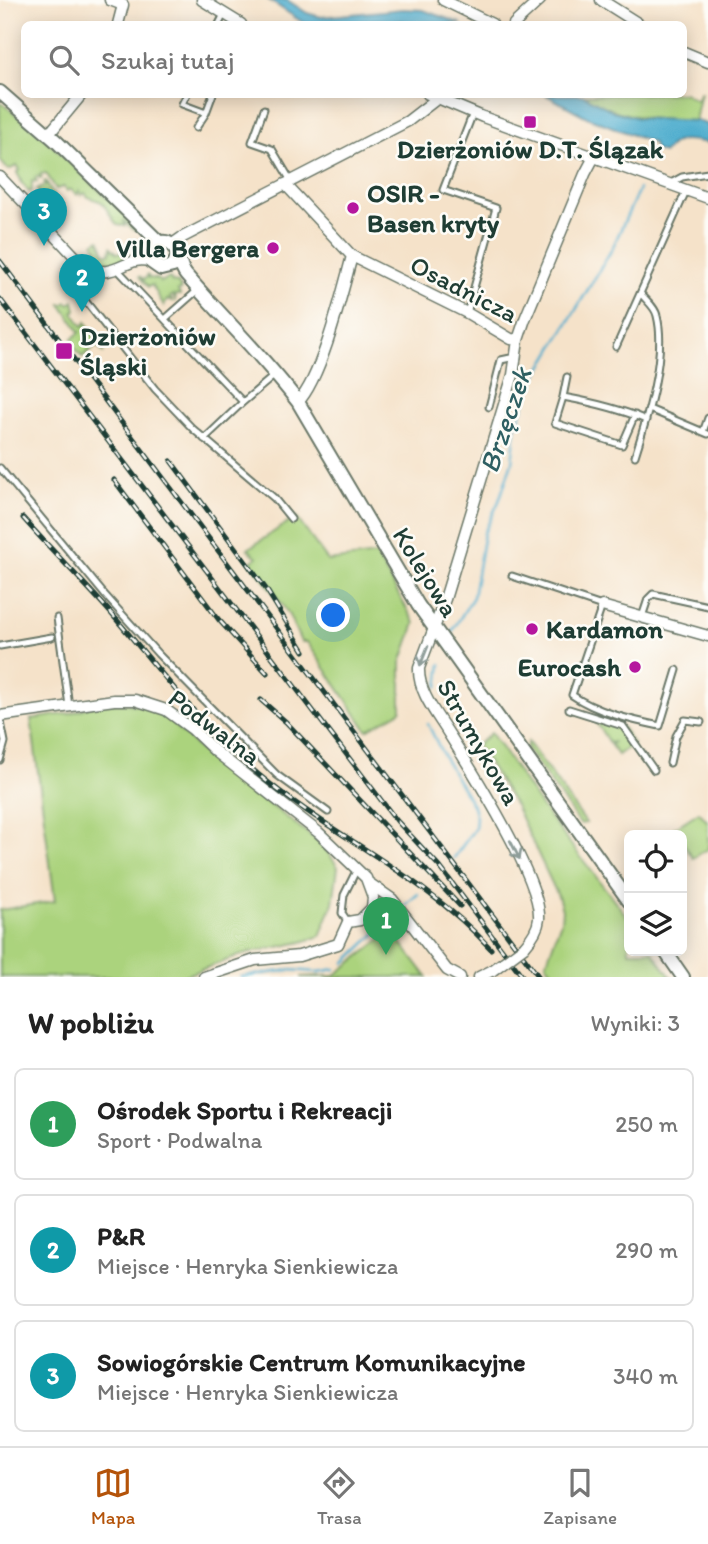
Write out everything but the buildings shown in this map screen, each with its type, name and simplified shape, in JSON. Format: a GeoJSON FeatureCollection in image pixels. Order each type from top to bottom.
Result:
{"type":"FeatureCollection","features":[{"type":"Feature","properties":{"kind":"street"},"geometry":{"type":"LineString","coordinates":[[110,0],[123,5],[119,21]]}},
{"type":"Feature","properties":{"kind":"street"},"geometry":{"type":"LineString","coordinates":[[202,0],[236,21]]}},
{"type":"Feature","properties":{"kind":"street"},"geometry":{"type":"LineString","coordinates":[[443,0],[486,21]]}},
{"type":"Feature","properties":{"kind":"street"},"geometry":{"type":"LineString","coordinates":[[517,21],[540,0]]}},
{"type":"Feature","properties":{"kind":"street"},"geometry":{"type":"LineString","coordinates":[[601,0],[634,21]]}},
{"type":"Feature","properties":{"kind":"street"},"geometry":{"type":"LineString","coordinates":[[687,53],[708,62]]}},
{"type":"Feature","properties":{"kind":"street"},"geometry":{"type":"LineString","coordinates":[[0,92],[49,134],[159,242],[176,251],[177,265],[161,269],[151,262],[138,260],[118,270],[97,272],[83,265],[0,177]]}},
{"type":"Feature","properties":{"kind":"street"},"geometry":{"type":"LineString","coordinates":[[49,134],[79,98]]}},
{"type":"Feature","properties":{"kind":"street"},"geometry":{"type":"LineString","coordinates":[[151,262],[150,254],[159,242],[180,238],[408,121],[434,98]]}},
{"type":"Feature","properties":{"kind":"street"},"geometry":{"type":"LineString","coordinates":[[440,98],[473,113],[708,198]]}},
{"type":"Feature","properties":{"kind":"street","name":"Strumykowa"},"geometry":{"type":"LineString","coordinates":[[479,977],[493,970],[530,940],[539,920],[534,889],[492,806],[432,708],[421,685],[419,668],[434,629],[513,374],[518,340],[555,244],[594,157]]}},
{"type":"Feature","properties":{"kind":"street","name":"Osadnicza"},"geometry":{"type":"LineString","coordinates":[[288,182],[352,256],[467,313],[511,339],[518,340]]}},
{"type":"Feature","properties":{"kind":"street"},"geometry":{"type":"LineString","coordinates":[[298,402],[308,391],[318,368],[352,256]]}},
{"type":"Feature","properties":{"kind":"street","name":"Kolejowa"},"geometry":{"type":"LineString","coordinates":[[177,265],[298,402],[386,554],[434,629],[624,894]]}},
{"type":"Feature","properties":{"kind":"street"},"geometry":{"type":"LineString","coordinates":[[601,606],[708,636]]}},
{"type":"Feature","properties":{"kind":"street","name":"Podwalna"},"geometry":{"type":"LineString","coordinates":[[0,717],[69,706],[135,700],[166,710],[318,832],[369,883],[392,900],[449,973],[460,977]]}},
{"type":"Feature","properties":{"kind":"street"},"geometry":{"type":"LineString","coordinates":[[204,977],[255,960],[299,956],[338,944],[348,922],[360,920],[372,908],[374,902],[369,883]]}},
{"type":"Feature","properties":{"kind":"street"},"geometry":{"type":"LineString","coordinates":[[668,956],[683,977]]}},
{"type":"Feature","properties":{"kind":"lane"},"geometry":{"type":"LineString","coordinates":[[220,21],[224,14]]}},
{"type":"Feature","properties":{"kind":"lane"},"geometry":{"type":"LineString","coordinates":[[185,98],[182,104],[206,113]]}},
{"type":"Feature","properties":{"kind":"lane"},"geometry":{"type":"LineString","coordinates":[[196,128],[212,98]]}},
{"type":"Feature","properties":{"kind":"lane"},"geometry":{"type":"LineString","coordinates":[[264,108],[252,142],[272,149],[288,182]]}},
{"type":"Feature","properties":{"kind":"lane"},"geometry":{"type":"LineString","coordinates":[[467,313],[496,208],[443,190],[473,113]]}},
{"type":"Feature","properties":{"kind":"lane"},"geometry":{"type":"LineString","coordinates":[[670,184],[682,177],[708,173]]}},
{"type":"Feature","properties":{"kind":"lane"},"geometry":{"type":"LineString","coordinates":[[616,347],[686,191]]}},
{"type":"Feature","properties":{"kind":"lane"},"geometry":{"type":"LineString","coordinates":[[118,270],[243,402]]}},
{"type":"Feature","properties":{"kind":"lane"},"geometry":{"type":"LineString","coordinates":[[165,319],[199,289]]}},
{"type":"Feature","properties":{"kind":"lane"},"geometry":{"type":"LineString","coordinates":[[635,456],[649,409],[660,348],[657,313],[641,294]]}},
{"type":"Feature","properties":{"kind":"lane"},"geometry":{"type":"LineString","coordinates":[[83,298],[155,389],[204,439],[274,498],[291,519]]}},
{"type":"Feature","properties":{"kind":"lane"},"geometry":{"type":"LineString","coordinates":[[489,407],[501,360],[517,357]]}},
{"type":"Feature","properties":{"kind":"lane"},"geometry":{"type":"LineString","coordinates":[[204,439],[276,374]]}},
{"type":"Feature","properties":{"kind":"lane"},"geometry":{"type":"LineString","coordinates":[[567,377],[555,423],[622,445],[635,415]]}},
{"type":"Feature","properties":{"kind":"lane"},"geometry":{"type":"LineString","coordinates":[[563,397],[646,420]]}},
{"type":"Feature","properties":{"kind":"lane"},"geometry":{"type":"LineString","coordinates":[[649,409],[706,433],[708,418]]}},
{"type":"Feature","properties":{"kind":"lane"},"geometry":{"type":"LineString","coordinates":[[0,468],[104,594],[176,673],[277,775],[328,812]]}},
{"type":"Feature","properties":{"kind":"lane"},"geometry":{"type":"LineString","coordinates":[[512,576],[532,586],[601,606],[572,695],[581,702],[660,726],[677,670]]}},
{"type":"Feature","properties":{"kind":"lane"},"geometry":{"type":"LineString","coordinates":[[642,617],[648,599],[653,594],[708,606]]}},
{"type":"Feature","properties":{"kind":"lane"},"geometry":{"type":"LineString","coordinates":[[57,618],[69,706]]}},
{"type":"Feature","properties":{"kind":"lane"},"geometry":{"type":"LineString","coordinates":[[0,646],[51,637]]}},
{"type":"Feature","properties":{"kind":"lane"},"geometry":{"type":"LineString","coordinates":[[569,709],[623,726],[654,771]]}},
{"type":"Feature","properties":{"kind":"lane"},"geometry":{"type":"LineString","coordinates":[[0,717],[5,742],[0,760]]}},
{"type":"Feature","properties":{"kind":"lane"},"geometry":{"type":"LineString","coordinates":[[670,764],[676,736],[685,720],[701,722]]}},
{"type":"Feature","properties":{"kind":"lane"},"geometry":{"type":"LineString","coordinates":[[348,922],[342,913],[342,904],[357,869]]}},
{"type":"Feature","properties":{"kind":"green space"},"geometry":{"type":"Polygon","coordinates":[[[701,92],[695,121],[636,116],[609,108],[589,98],[687,98],[687,95],[696,100],[701,92]]]}},
{"type":"Feature","properties":{"kind":"green space"},"geometry":{"type":"Polygon","coordinates":[[[0,102],[35,129],[140,229],[134,230],[124,221],[125,226],[117,225],[102,202],[88,197],[85,193],[81,195],[79,191],[77,195],[64,187],[56,189],[46,173],[40,174],[40,179],[35,177],[37,182],[32,181],[32,190],[29,192],[20,181],[17,173],[20,170],[17,166],[8,170],[0,160],[0,102]]]}},
{"type":"Feature","properties":{"kind":"green space"},"geometry":{"type":"Polygon","coordinates":[[[46,181],[63,213],[64,218],[60,220],[36,195],[40,194],[37,189],[46,185],[46,181]]]}},
{"type":"Feature","properties":{"kind":"green space"},"geometry":{"type":"Polygon","coordinates":[[[99,239],[105,253],[110,253],[111,247],[117,253],[124,252],[128,259],[99,266],[83,258],[90,257],[90,251],[92,255],[98,254],[94,243],[99,239]]]}},
{"type":"Feature","properties":{"kind":"green space"},"geometry":{"type":"Polygon","coordinates":[[[147,274],[149,278],[158,279],[160,282],[170,278],[172,282],[178,283],[180,295],[176,295],[175,300],[173,295],[170,297],[172,301],[167,300],[164,306],[152,285],[148,287],[139,276],[144,279],[147,274]]]}},
{"type":"Feature","properties":{"kind":"green space"},"geometry":{"type":"Polygon","coordinates":[[[74,301],[76,310],[73,312],[83,327],[86,322],[104,353],[97,345],[82,357],[73,346],[72,339],[80,332],[61,304],[74,301]]]}},
{"type":"Feature","properties":{"kind":"green space"},"geometry":{"type":"Polygon","coordinates":[[[296,517],[328,561],[376,555],[415,623],[401,663],[401,711],[367,730],[307,642],[301,642],[288,613],[251,562],[257,557],[248,549],[296,517]]]}},
{"type":"Feature","properties":{"kind":"green space"},"geometry":{"type":"Polygon","coordinates":[[[103,702],[141,705],[166,717],[204,754],[323,845],[338,867],[333,903],[320,936],[244,954],[181,977],[0,977],[0,910],[55,901],[31,719],[71,713],[103,702]]]}},
{"type":"Feature","properties":{"kind":"green space"},"geometry":{"type":"Polygon","coordinates":[[[594,719],[622,727],[633,744],[618,755],[610,744],[614,742],[609,743],[594,719]]]}},
{"type":"Feature","properties":{"kind":"green space"},"geometry":{"type":"Polygon","coordinates":[[[491,733],[544,810],[624,913],[624,956],[656,956],[671,977],[557,977],[546,964],[561,921],[562,910],[558,896],[516,807],[477,745],[491,733]]]}},
{"type":"Feature","properties":{"kind":"green space"},"geometry":{"type":"Polygon","coordinates":[[[528,742],[586,823],[580,824],[526,748],[528,742]]]}},
{"type":"Feature","properties":{"kind":"green space"},"geometry":{"type":"Polygon","coordinates":[[[699,812],[708,822],[708,849],[693,858],[687,849],[687,830],[673,829],[699,812]]]}},
{"type":"Feature","properties":{"kind":"green space"},"geometry":{"type":"Polygon","coordinates":[[[392,931],[427,977],[301,977],[334,976],[392,931]]]}},
{"type":"Feature","properties":{"kind":"water"},"geometry":{"type":"Polygon","coordinates":[[[269,0],[287,0],[307,13],[321,17],[403,9],[423,10],[454,21],[401,21],[300,21],[269,0]]]}},
{"type":"Feature","properties":{"kind":"water"},"geometry":{"type":"Polygon","coordinates":[[[552,98],[589,98],[613,111],[638,118],[698,121],[708,125],[708,143],[678,141],[664,153],[655,150],[653,143],[587,117],[552,98]]]}},
{"type":"Feature","properties":{"kind":"waterway","name":"Brzęczek"},"geometry":{"type":"LineString","coordinates":[[450,635],[473,597],[484,533],[499,501],[512,462],[516,427],[531,385],[612,249],[639,189]]}},
{"type":"Feature","properties":{"kind":"waterway","name":"Brzęczek"},"geometry":{"type":"LineString","coordinates":[[438,687],[441,664]]}},
{"type":"Feature","properties":{"kind":"waterway","name":"Brzęczek"},"geometry":{"type":"LineString","coordinates":[[428,724],[473,806],[476,817],[475,828],[454,858]]}},
{"type":"Feature","properties":{"kind":"waterway","name":"Brzęczek"},"geometry":{"type":"LineString","coordinates":[[403,907],[418,894]]}},
{"type":"Feature","properties":{"kind":"waterway","name":"Brzęczek"},"geometry":{"type":"LineString","coordinates":[[345,963],[398,912]]}},
{"type":"Feature","properties":{"kind":"waterway","name":"Brzęczek"},"geometry":{"type":"LineString","coordinates":[[241,977],[290,970],[318,972],[335,969]]}},
{"type":"Feature","properties":{"kind":"railway"},"geometry":{"type":"LineString","coordinates":[[0,261],[539,977]]}},
{"type":"Feature","properties":{"kind":"railway"},"geometry":{"type":"LineString","coordinates":[[0,299],[397,821],[440,867],[523,977]]}},
{"type":"Feature","properties":{"kind":"railway"},"geometry":{"type":"LineString","coordinates":[[171,461],[266,589],[304,651]]}},
{"type":"Feature","properties":{"kind":"railway"},"geometry":{"type":"LineString","coordinates":[[114,480],[219,620],[267,673]]}},
{"type":"Feature","properties":{"kind":"railway"},"geometry":{"type":"LineString","coordinates":[[23,518],[105,606],[202,720],[239,757],[288,797],[437,900],[491,949]]}},
{"type":"Feature","properties":{"kind":"railway"},"geometry":{"type":"LineString","coordinates":[[261,700],[286,722],[460,906]]}},
{"type":"Feature","properties":{"kind":"place","name":"Dzierżoniów D.T. Ślązak"},"geometry":{"type":"Point","coordinates":[530,122]}},
{"type":"Feature","properties":{"kind":"place","name":"OSIR - Basen kryty"},"geometry":{"type":"Point","coordinates":[353,208]}},
{"type":"Feature","properties":{"kind":"place","name":"Sowiogórskie Centrum Komunikacyjne"},"geometry":{"type":"Point","coordinates":[44,246]}},
{"type":"Feature","properties":{"kind":"place","name":"Villa Bergera"},"geometry":{"type":"Point","coordinates":[273,248]}},
{"type":"Feature","properties":{"kind":"place","name":"P&R"},"geometry":{"type":"Point","coordinates":[82,312]}},
{"type":"Feature","properties":{"kind":"place","name":"Dzierżoniów Śląski"},"geometry":{"type":"Point","coordinates":[64,351]}},
{"type":"Feature","properties":{"kind":"place","name":"Kardamon"},"geometry":{"type":"Point","coordinates":[532,629]}},
{"type":"Feature","properties":{"kind":"place","name":"Eurocash"},"geometry":{"type":"Point","coordinates":[635,667]}},
{"type":"Feature","properties":{"kind":"place","name":"Ośrodek Sportu i Rekreacji"},"geometry":{"type":"Point","coordinates":[386,955]}}]}
